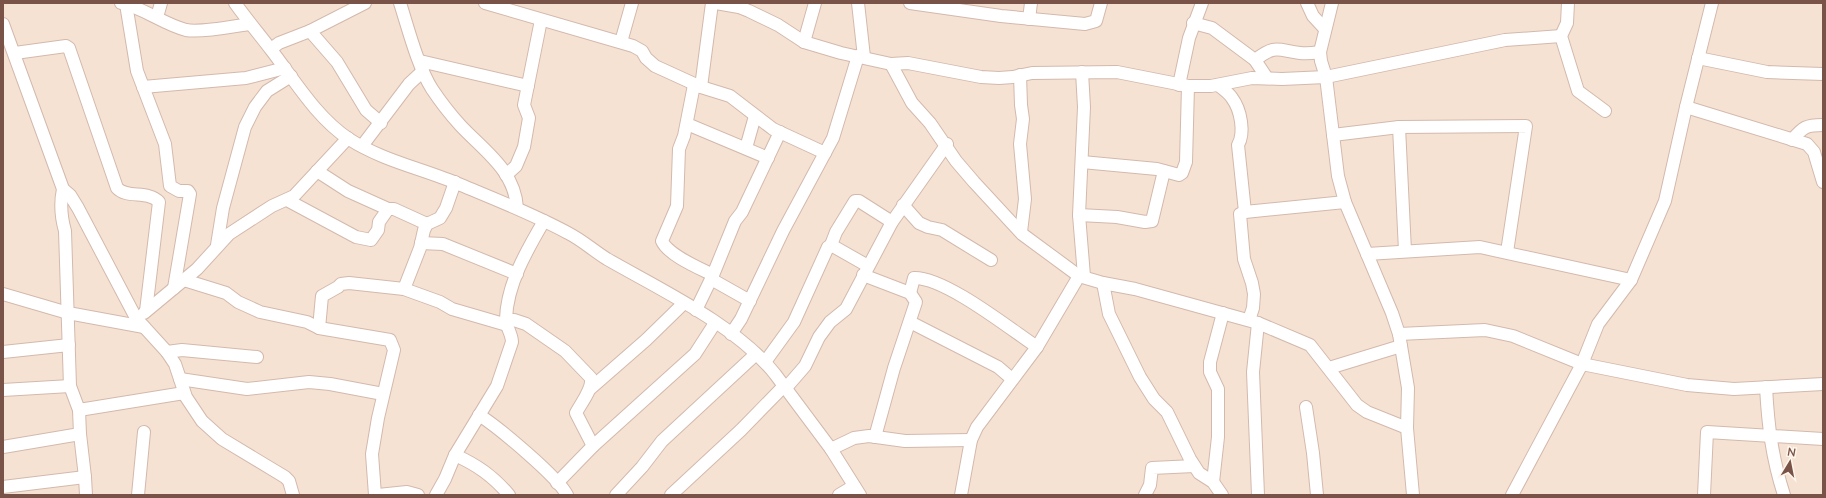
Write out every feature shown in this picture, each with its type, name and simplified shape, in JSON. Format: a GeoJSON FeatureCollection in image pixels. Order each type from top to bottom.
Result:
{"type":"FeatureCollection","features":[{"type":"Feature","properties":{"kind":"street"},"geometry":{"type":"LineString","coordinates":[[157,17],[161,3]]}},
{"type":"Feature","properties":{"kind":"street"},"geometry":{"type":"LineString","coordinates":[[235,3],[323,116],[348,138],[362,146],[408,166],[455,182],[517,208],[575,237],[606,258],[696,310],[731,334],[761,358],[831,449],[857,490],[840,495]]}},
{"type":"Feature","properties":{"kind":"street"},"geometry":{"type":"LineString","coordinates":[[271,49],[279,43],[310,31],[365,3]]}},
{"type":"Feature","properties":{"kind":"street"},"geometry":{"type":"LineString","coordinates":[[400,3],[431,88],[460,124],[502,166],[516,198],[517,208]]}},
{"type":"Feature","properties":{"kind":"street"},"geometry":{"type":"LineString","coordinates":[[485,3],[633,46],[642,51],[646,58],[655,66],[697,86],[730,96],[755,116],[780,132],[825,154]]}},
{"type":"Feature","properties":{"kind":"street"},"geometry":{"type":"LineString","coordinates":[[621,42],[632,3]]}},
{"type":"Feature","properties":{"kind":"street"},"geometry":{"type":"LineString","coordinates":[[750,300],[681,259],[664,245],[662,241],[677,206],[679,149],[719,3],[739,7],[755,14],[778,25],[804,42],[891,64],[908,63],[982,77],[1013,77],[1032,73],[1118,72],[1184,86],[1218,85],[1252,78],[1326,77],[1505,40],[1561,36]]}},
{"type":"Feature","properties":{"kind":"street"},"geometry":{"type":"LineString","coordinates":[[804,42],[815,3]]}},
{"type":"Feature","properties":{"kind":"street"},"geometry":{"type":"LineString","coordinates":[[731,334],[742,319],[783,231],[833,138],[846,90],[861,57],[858,3]]}},
{"type":"Feature","properties":{"kind":"street"},"geometry":{"type":"LineString","coordinates":[[910,3],[1029,19],[1091,23],[1096,21],[1101,3]]}},
{"type":"Feature","properties":{"kind":"street"},"geometry":{"type":"LineString","coordinates":[[1029,19],[1031,3]]}},
{"type":"Feature","properties":{"kind":"street"},"geometry":{"type":"LineString","coordinates":[[1082,162],[1107,163],[1164,171],[1179,175],[1182,173],[1186,162],[1184,86],[1193,23],[1201,3]]}},
{"type":"Feature","properties":{"kind":"street"},"geometry":{"type":"LineString","coordinates":[[1307,3],[1311,14],[1325,28]]}},
{"type":"Feature","properties":{"kind":"street"},"geometry":{"type":"LineString","coordinates":[[1332,3],[1320,52],[1326,77],[1338,176],[1345,202],[1392,313],[1400,340],[1408,388],[1406,428],[1413,495]]}},
{"type":"Feature","properties":{"kind":"street"},"geometry":{"type":"LineString","coordinates":[[1568,3],[1567,23],[1561,36],[1578,91],[1605,111]]}},
{"type":"Feature","properties":{"kind":"street"},"geometry":{"type":"LineString","coordinates":[[1512,495],[1582,364],[1598,324],[1631,280],[1664,201],[1712,3]]}},
{"type":"Feature","properties":{"kind":"street"},"geometry":{"type":"LineString","coordinates":[[124,4],[187,30],[214,29],[250,24]]}},
{"type":"Feature","properties":{"kind":"street"},"geometry":{"type":"LineString","coordinates":[[124,4],[137,72],[165,144],[170,186],[179,191],[188,191],[190,194],[174,288]]}},
{"type":"Feature","properties":{"kind":"street"},"geometry":{"type":"LineString","coordinates":[[506,175],[516,166],[524,147],[529,118],[524,106],[540,20]]}},
{"type":"Feature","properties":{"kind":"street"},"geometry":{"type":"LineString","coordinates":[[1193,23],[1212,28],[1255,60],[1267,78]]}},
{"type":"Feature","properties":{"kind":"street"},"geometry":{"type":"LineString","coordinates":[[3,24],[15,53],[63,189],[70,195],[78,208],[140,323],[167,352],[175,364],[184,393],[202,421],[222,439],[285,476],[289,481],[293,495]]}},
{"type":"Feature","properties":{"kind":"street"},"geometry":{"type":"LineString","coordinates":[[310,31],[337,62],[366,110],[381,123]]}},
{"type":"Feature","properties":{"kind":"street"},"geometry":{"type":"LineString","coordinates":[[15,53],[66,46],[69,48],[117,188],[121,192],[151,197],[159,202],[146,311],[140,323]]}},
{"type":"Feature","properties":{"kind":"street"},"geometry":{"type":"LineString","coordinates":[[1255,60],[1265,52],[1275,48],[1301,53],[1320,52]]}},
{"type":"Feature","properties":{"kind":"street"},"geometry":{"type":"LineString","coordinates":[[1698,58],[1767,72],[1823,74]]}},
{"type":"Feature","properties":{"kind":"street"},"geometry":{"type":"LineString","coordinates":[[891,64],[912,103],[947,144],[956,160],[974,182],[1021,232],[1082,276],[1103,283],[1135,289],[1254,321],[1310,345],[1357,406],[1367,412],[1406,428]]}},
{"type":"Feature","properties":{"kind":"street"},"geometry":{"type":"LineString","coordinates":[[422,66],[528,86]]}},
{"type":"Feature","properties":{"kind":"street"},"geometry":{"type":"LineString","coordinates":[[362,146],[381,123],[422,66]]}},
{"type":"Feature","properties":{"kind":"street"},"geometry":{"type":"LineString","coordinates":[[143,88],[246,78],[288,72]]}},
{"type":"Feature","properties":{"kind":"street"},"geometry":{"type":"LineString","coordinates":[[217,245],[223,208],[245,127],[255,107],[267,91],[288,72]]}},
{"type":"Feature","properties":{"kind":"street"},"geometry":{"type":"LineString","coordinates":[[961,495],[971,440],[985,414],[1037,347],[1082,276],[1079,215],[1084,107],[1082,72]]}},
{"type":"Feature","properties":{"kind":"street"},"geometry":{"type":"LineString","coordinates":[[1020,75],[1023,119],[1020,144],[1025,199],[1021,232]]}},
{"type":"Feature","properties":{"kind":"street"},"geometry":{"type":"LineString","coordinates":[[1218,85],[1231,97],[1238,107],[1242,139],[1238,145],[1246,212]]}},
{"type":"Feature","properties":{"kind":"street"},"geometry":{"type":"LineString","coordinates":[[1686,107],[1807,144],[1814,152],[1823,182]]}},
{"type":"Feature","properties":{"kind":"street"},"geometry":{"type":"LineString","coordinates":[[746,148],[755,116]]}},
{"type":"Feature","properties":{"kind":"street"},"geometry":{"type":"LineString","coordinates":[[687,124],[768,158]]}},
{"type":"Feature","properties":{"kind":"street"},"geometry":{"type":"LineString","coordinates":[[1792,140],[1801,130],[1810,125],[1823,125]]}},
{"type":"Feature","properties":{"kind":"street"},"geometry":{"type":"LineString","coordinates":[[1333,135],[1399,127],[1526,126],[1507,252]]}},
{"type":"Feature","properties":{"kind":"street"},"geometry":{"type":"LineString","coordinates":[[1399,127],[1405,251]]}},
{"type":"Feature","properties":{"kind":"street"},"geometry":{"type":"LineString","coordinates":[[696,310],[712,277],[734,221],[742,212],[780,132]]}},
{"type":"Feature","properties":{"kind":"street"},"geometry":{"type":"LineString","coordinates":[[146,311],[197,269],[217,245],[236,230],[272,206],[294,196],[348,138]]}},
{"type":"Feature","properties":{"kind":"street"},"geometry":{"type":"LineString","coordinates":[[671,495],[741,430],[805,366],[819,337],[830,322],[846,309],[892,222],[947,144]]}},
{"type":"Feature","properties":{"kind":"street"},"geometry":{"type":"LineString","coordinates":[[317,171],[348,192],[388,209],[394,209],[427,224]]}},
{"type":"Feature","properties":{"kind":"street"},"geometry":{"type":"LineString","coordinates":[[1079,215],[1116,217],[1145,222],[1152,221],[1164,171]]}},
{"type":"Feature","properties":{"kind":"street"},"geometry":{"type":"LineString","coordinates":[[404,289],[421,243],[424,230],[427,224],[440,218],[446,208],[455,182]]}},
{"type":"Feature","properties":{"kind":"street"},"geometry":{"type":"LineString","coordinates":[[63,189],[61,199],[61,218],[65,231],[70,386],[80,410],[80,434],[86,477],[86,495]]}},
{"type":"Feature","properties":{"kind":"street"},"geometry":{"type":"LineString","coordinates":[[287,200],[356,237],[371,240],[378,230],[379,222],[388,209]]}},
{"type":"Feature","properties":{"kind":"street"},"geometry":{"type":"LineString","coordinates":[[616,495],[642,467],[662,441],[761,358],[794,322],[826,249],[831,245],[836,232],[855,200],[892,222]]}},
{"type":"Feature","properties":{"kind":"street"},"geometry":{"type":"LineString","coordinates":[[1258,495],[1253,372],[1254,294],[1244,259],[1240,214],[1246,212],[1345,202]]}},
{"type":"Feature","properties":{"kind":"street"},"geometry":{"type":"LineString","coordinates":[[904,204],[919,223],[928,227],[942,230],[990,260]]}},
{"type":"Feature","properties":{"kind":"street"},"geometry":{"type":"LineString","coordinates":[[436,495],[445,479],[455,455],[497,386],[512,342],[512,337],[506,323],[508,298],[530,245],[544,221]]}},
{"type":"Feature","properties":{"kind":"street"},"geometry":{"type":"LineString","coordinates":[[421,243],[443,244],[517,274]]}},
{"type":"Feature","properties":{"kind":"street"},"geometry":{"type":"LineString","coordinates":[[831,245],[866,270],[910,293],[916,302],[879,419],[875,437]]}},
{"type":"Feature","properties":{"kind":"street"},"geometry":{"type":"LineString","coordinates":[[1367,254],[1480,247],[1631,280]]}},
{"type":"Feature","properties":{"kind":"street"},"geometry":{"type":"LineString","coordinates":[[910,293],[914,278],[928,279],[982,308],[1037,347]]}},
{"type":"Feature","properties":{"kind":"street"},"geometry":{"type":"LineString","coordinates":[[184,280],[226,293],[238,302],[260,312],[307,322],[319,328],[390,340],[394,350],[383,394],[372,454],[375,495]]}},
{"type":"Feature","properties":{"kind":"street"},"geometry":{"type":"LineString","coordinates":[[319,328],[322,296],[338,287],[340,284],[358,283],[404,289],[452,308],[506,323],[514,320],[526,324],[565,351],[591,378],[591,388]]}},
{"type":"Feature","properties":{"kind":"street"},"geometry":{"type":"LineString","coordinates":[[1103,283],[1109,314],[1140,377],[1154,399],[1167,412],[1198,473],[1213,482],[1222,495]]}},
{"type":"Feature","properties":{"kind":"street"},"geometry":{"type":"LineString","coordinates":[[3,294],[68,314],[140,323]]}},
{"type":"Feature","properties":{"kind":"street"},"geometry":{"type":"LineString","coordinates":[[593,446],[576,413],[582,400],[591,388],[646,340],[684,303]]}},
{"type":"Feature","properties":{"kind":"street"},"geometry":{"type":"LineString","coordinates":[[1213,482],[1218,438],[1218,389],[1210,372],[1210,362],[1222,313]]}},
{"type":"Feature","properties":{"kind":"street"},"geometry":{"type":"LineString","coordinates":[[910,322],[998,367],[1012,379]]}},
{"type":"Feature","properties":{"kind":"street"},"geometry":{"type":"LineString","coordinates":[[557,483],[593,446],[695,354],[715,323]]}},
{"type":"Feature","properties":{"kind":"street"},"geometry":{"type":"LineString","coordinates":[[1329,368],[1400,340],[1485,330],[1513,336],[1582,364],[1687,385],[1734,390],[1823,384]]}},
{"type":"Feature","properties":{"kind":"street"},"geometry":{"type":"LineString","coordinates":[[3,352],[69,345]]}},
{"type":"Feature","properties":{"kind":"street"},"geometry":{"type":"LineString","coordinates":[[167,352],[182,350],[257,357]]}},
{"type":"Feature","properties":{"kind":"street"},"geometry":{"type":"LineString","coordinates":[[180,379],[247,389],[309,382],[330,384],[383,394]]}},
{"type":"Feature","properties":{"kind":"street"},"geometry":{"type":"LineString","coordinates":[[3,390],[70,386]]}},
{"type":"Feature","properties":{"kind":"street"},"geometry":{"type":"LineString","coordinates":[[1766,387],[1769,436],[1777,475],[1784,495]]}},
{"type":"Feature","properties":{"kind":"street"},"geometry":{"type":"LineString","coordinates":[[80,410],[184,393]]}},
{"type":"Feature","properties":{"kind":"street"},"geometry":{"type":"LineString","coordinates":[[1306,407],[1314,453],[1317,495]]}},
{"type":"Feature","properties":{"kind":"street"},"geometry":{"type":"LineString","coordinates":[[479,415],[493,424],[557,483],[567,495]]}},
{"type":"Feature","properties":{"kind":"street"},"geometry":{"type":"LineString","coordinates":[[138,495],[144,432]]}},
{"type":"Feature","properties":{"kind":"street"},"geometry":{"type":"LineString","coordinates":[[1704,495],[1707,432],[1823,439]]}},
{"type":"Feature","properties":{"kind":"street"},"geometry":{"type":"LineString","coordinates":[[3,447],[80,434]]}},
{"type":"Feature","properties":{"kind":"street"},"geometry":{"type":"LineString","coordinates":[[831,449],[854,438],[875,437],[905,441],[971,440]]}},
{"type":"Feature","properties":{"kind":"street"},"geometry":{"type":"LineString","coordinates":[[455,455],[484,470],[496,480],[509,495]]}},
{"type":"Feature","properties":{"kind":"street"},"geometry":{"type":"LineString","coordinates":[[1145,495],[1150,485],[1152,468],[1194,466]]}},
{"type":"Feature","properties":{"kind":"street"},"geometry":{"type":"LineString","coordinates":[[3,487],[86,477]]}},
{"type":"Feature","properties":{"kind":"street"},"geometry":{"type":"LineString","coordinates":[[378,495],[408,492],[418,495]]}},
{"type":"Feature","properties":{"kind":"shaded area"},"geometry":{"type":"Polygon","coordinates":[[[3,3],[1823,3],[1823,495],[3,495],[3,3]]]}}]}
